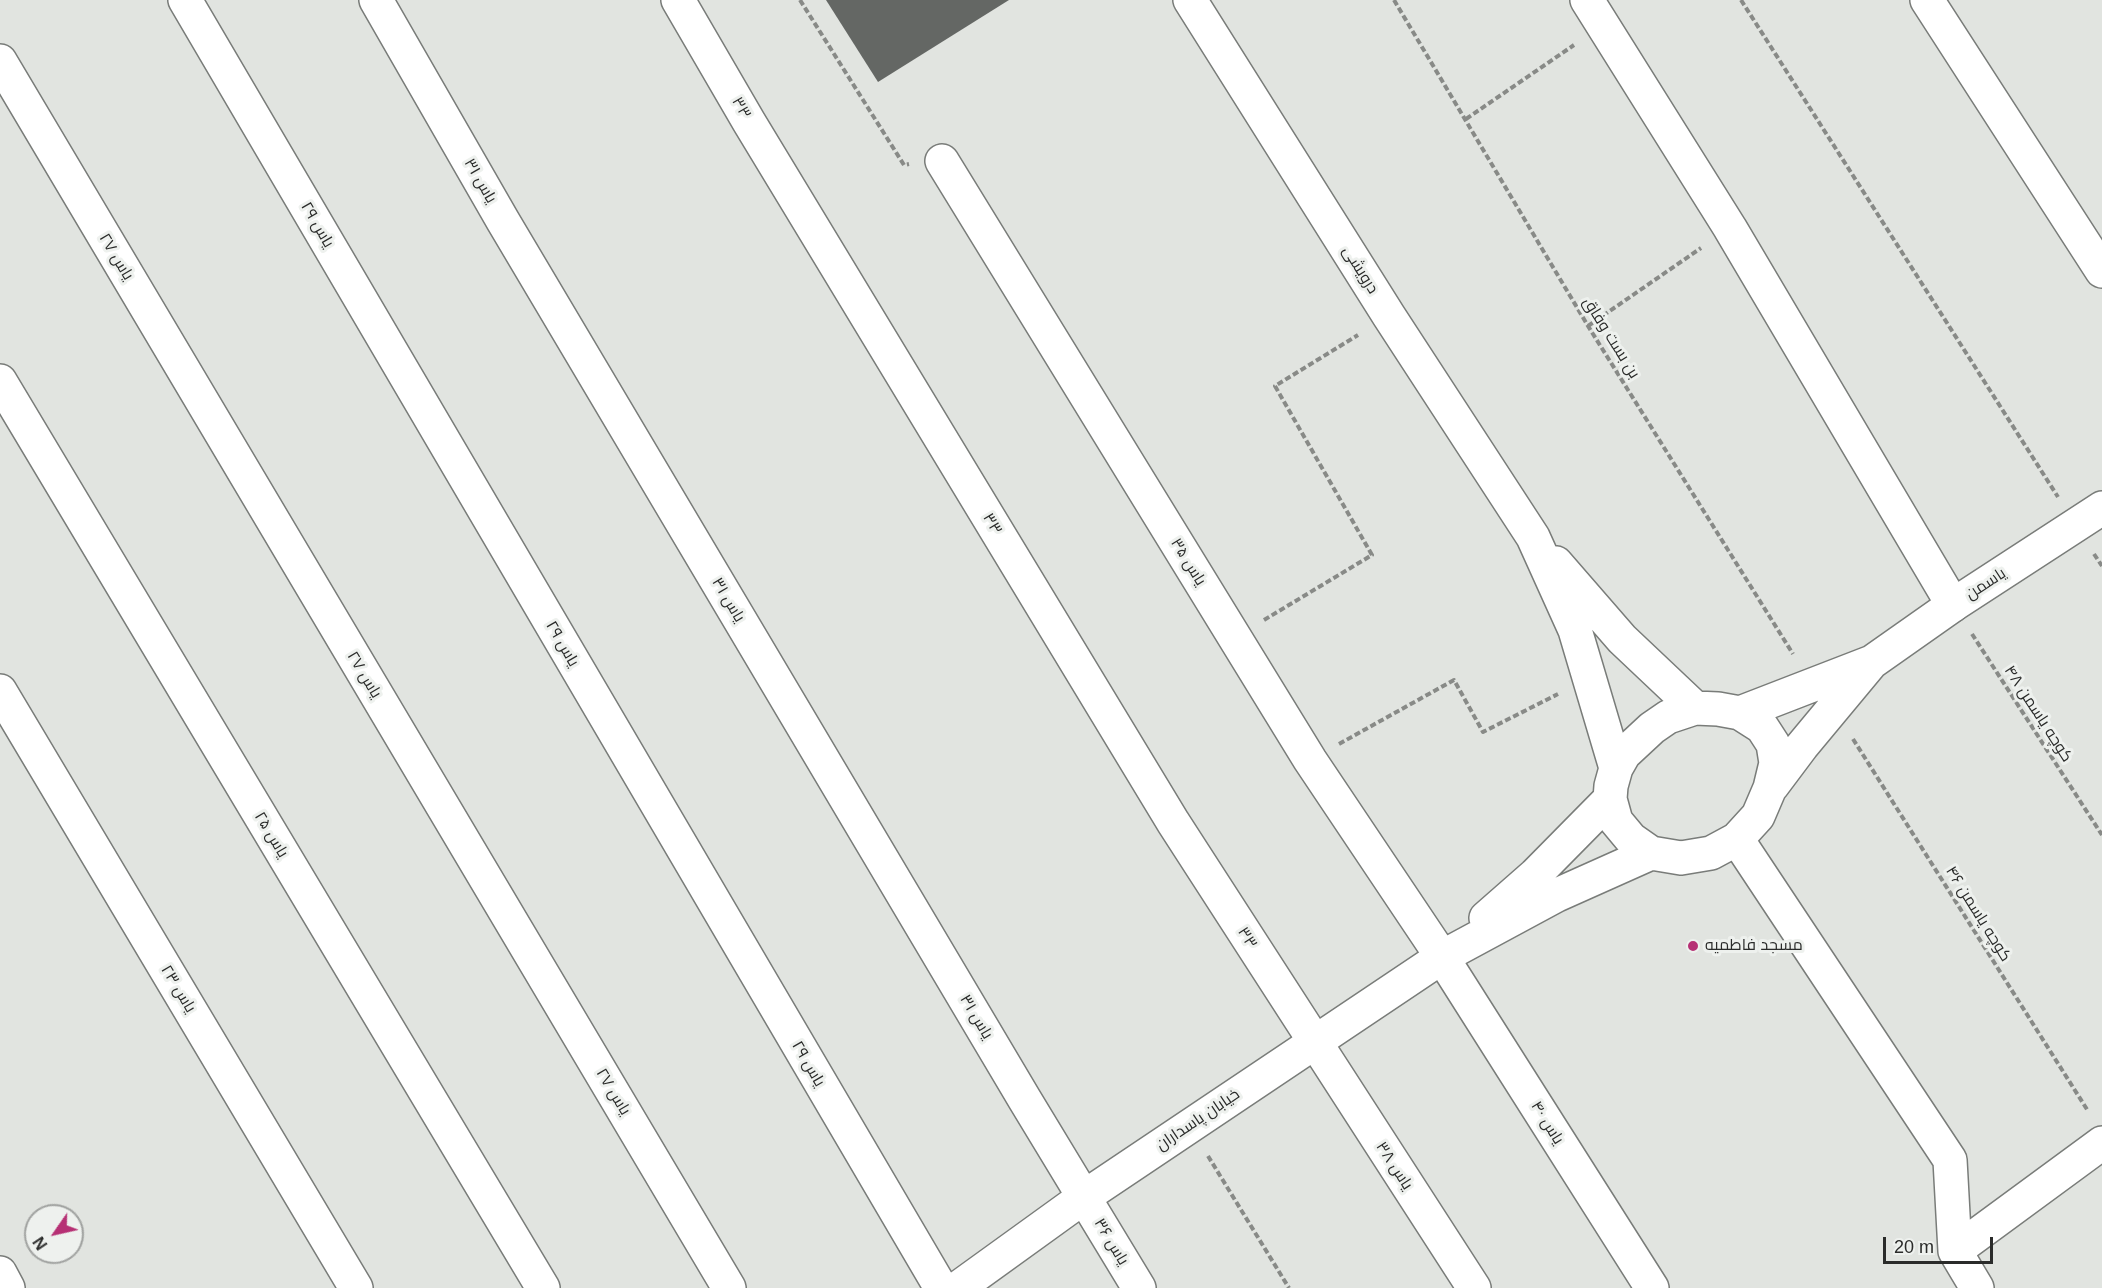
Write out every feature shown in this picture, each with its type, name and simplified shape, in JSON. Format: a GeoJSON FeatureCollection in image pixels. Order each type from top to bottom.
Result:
{"type":"FeatureCollection","features":[{"type":"Feature","properties":{"kind":"street","name":"یاس ۲۹"},"geometry":{"type":"LineString","coordinates":[[185,0],[941,1288]]}},
{"type":"Feature","properties":{"kind":"street","name":"یاس ۳۱"},"geometry":{"type":"LineString","coordinates":[[376,0],[503,221],[1084,1197]]}},
{"type":"Feature","properties":{"kind":"street","name":"۳۳"},"geometry":{"type":"LineString","coordinates":[[678,0],[749,122],[1167,812],[1315,1043]]}},
{"type":"Feature","properties":{"kind":"street","name":"درویشی"},"geometry":{"type":"LineString","coordinates":[[1190,0],[1389,316],[1533,537]]}},
{"type":"Feature","properties":{"kind":"street"},"geometry":{"type":"LineString","coordinates":[[1927,0],[2102,271]]}},
{"type":"Feature","properties":{"kind":"street"},"geometry":{"type":"LineString","coordinates":[[1594,13],[1730,228],[1953,605]]}},
{"type":"Feature","properties":{"kind":"street","name":"یاس ۲۷"},"geometry":{"type":"LineString","coordinates":[[0,61],[729,1288]]}},
{"type":"Feature","properties":{"kind":"street","name":"یاس ۳۵"},"geometry":{"type":"LineString","coordinates":[[942,161],[1310,760],[1442,957]]}},
{"type":"Feature","properties":{"kind":"street","name":"یاس ۲۵"},"geometry":{"type":"LineString","coordinates":[[0,381],[543,1288]]}},
{"type":"Feature","properties":{"kind":"street","name":"یاسمن"},"geometry":{"type":"LineString","coordinates":[[1740,714],[1823,697],[1953,605],[2089,517]]}},
{"type":"Feature","properties":{"kind":"street"},"geometry":{"type":"LineString","coordinates":[[1533,537],[1575,630],[1616,768]]}},
{"type":"Feature","properties":{"kind":"street"},"geometry":{"type":"LineString","coordinates":[[1533,537],[1622,639],[1695,708]]}},
{"type":"Feature","properties":{"kind":"street","name":"یاس ۲۳"},"geometry":{"type":"LineString","coordinates":[[0,691],[356,1288]]}},
{"type":"Feature","properties":{"kind":"street","name":"یاسمن"},"geometry":{"type":"LineString","coordinates":[[1770,788],[1802,746],[1823,697]]}},
{"type":"Feature","properties":{"kind":"street"},"geometry":{"type":"LineString","coordinates":[[1695,708],[1718,709],[1740,714],[1762,727],[1773,744],[1776,763],[1770,788],[1758,816],[1737,838],[1711,853],[1681,858],[1651,853],[1631,839],[1616,821],[1610,799],[1616,768],[1624,753],[1668,717],[1695,708]]}},
{"type":"Feature","properties":{"kind":"street","name":"خیابان پاسداران"},"geometry":{"type":"LineString","coordinates":[[1442,957],[1536,874],[1610,799]]}},
{"type":"Feature","properties":{"kind":"street"},"geometry":{"type":"LineString","coordinates":[[1737,838],[1950,1160],[1955,1251],[1977,1288]]}},
{"type":"Feature","properties":{"kind":"street","name":"خیابان پاسداران"},"geometry":{"type":"LineString","coordinates":[[958,1288],[1084,1197],[1442,957],[1557,895],[1651,853]]}},
{"type":"Feature","properties":{"kind":"street","name":"یاس ۴۰"},"geometry":{"type":"LineString","coordinates":[[1442,957],[1652,1288]]}},
{"type":"Feature","properties":{"kind":"street","name":"یاس ۳۸"},"geometry":{"type":"LineString","coordinates":[[1315,1043],[1474,1288]]}},
{"type":"Feature","properties":{"kind":"street"},"geometry":{"type":"LineString","coordinates":[[1955,1251],[2102,1143]]}},
{"type":"Feature","properties":{"kind":"street","name":"یاس ۳۶"},"geometry":{"type":"LineString","coordinates":[[1084,1197],[1139,1288]]}},
{"type":"Feature","properties":{"kind":"street"},"geometry":{"type":"LineString","coordinates":[[0,1274],[8,1288]]}},
{"type":"Feature","properties":{"kind":"path"},"geometry":{"type":"LineString","coordinates":[[800,0],[904,165],[942,161]]}},
{"type":"Feature","properties":{"kind":"path","name":"بن بست وفاق"},"geometry":{"type":"LineString","coordinates":[[1394,0],[1588,326],[1823,697]]}},
{"type":"Feature","properties":{"kind":"path"},"geometry":{"type":"LineString","coordinates":[[1740,0],[2089,517]]}},
{"type":"Feature","properties":{"kind":"path"},"geometry":{"type":"LineString","coordinates":[[1466,119],[1594,13]]}},
{"type":"Feature","properties":{"kind":"path"},"geometry":{"type":"LineString","coordinates":[[1588,326],[1730,228]]}},
{"type":"Feature","properties":{"kind":"path"},"geometry":{"type":"LineString","coordinates":[[1235,638],[1372,555],[1275,386],[1389,316]]}},
{"type":"Feature","properties":{"kind":"path","name":"کوچه یاسمن ۴۸"},"geometry":{"type":"LineString","coordinates":[[1953,605],[2102,835]]}},
{"type":"Feature","properties":{"kind":"path"},"geometry":{"type":"LineString","coordinates":[[1310,760],[1454,680],[1483,732],[1589,677]]}},
{"type":"Feature","properties":{"kind":"path","name":"کوچه یاسمن ۴۶"},"geometry":{"type":"LineString","coordinates":[[1823,697],[2089,1113]]}},
{"type":"Feature","properties":{"kind":"path"},"geometry":{"type":"LineString","coordinates":[[1190,1126],[1289,1288]]}},
{"type":"Feature","properties":{"kind":"building"},"geometry":{"type":"Polygon","coordinates":[[[826,0],[1009,0],[878,82],[826,0]]]}},
{"type":"Feature","properties":{"kind":"place","name":"مسجد فاطمیه"},"geometry":{"type":"Point","coordinates":[1693,946]}}]}
